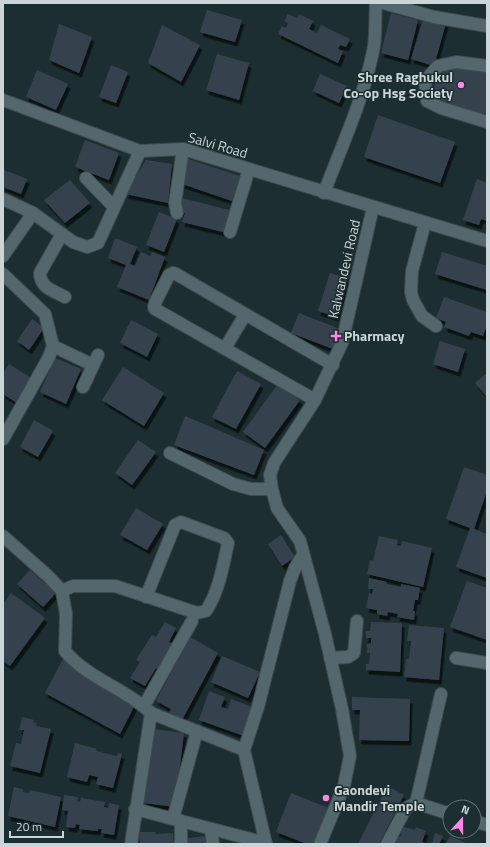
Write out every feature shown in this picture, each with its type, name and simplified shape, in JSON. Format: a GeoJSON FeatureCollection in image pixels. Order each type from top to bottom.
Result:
{"type":"FeatureCollection","features":[{"type":"Feature","properties":{"kind":"street"},"geometry":{"type":"LineString","coordinates":[[324,193],[358,103],[372,58],[376,3]]}},
{"type":"Feature","properties":{"kind":"street"},"geometry":{"type":"LineString","coordinates":[[383,3],[434,17],[487,26]]}},
{"type":"Feature","properties":{"kind":"street"},"geometry":{"type":"LineString","coordinates":[[487,66],[456,62],[438,66],[425,81],[427,101],[441,108],[487,122]]}},
{"type":"Feature","properties":{"kind":"street"},"geometry":{"type":"LineString","coordinates":[[3,100],[140,151],[98,243],[87,247],[73,242],[33,213],[3,199]]}},
{"type":"Feature","properties":{"kind":"street"},"geometry":{"type":"LineString","coordinates":[[177,214],[175,203],[183,149]]}},
{"type":"Feature","properties":{"kind":"street","name":"Salvi Road"},"geometry":{"type":"LineString","coordinates":[[140,151],[183,149],[324,193],[487,241]]}},
{"type":"Feature","properties":{"kind":"street"},"geometry":{"type":"LineString","coordinates":[[230,232],[249,170]]}},
{"type":"Feature","properties":{"kind":"street"},"geometry":{"type":"LineString","coordinates":[[86,178],[114,207]]}},
{"type":"Feature","properties":{"kind":"street","name":"Kalwandevi Road"},"geometry":{"type":"LineString","coordinates":[[272,489],[270,475],[274,463],[315,400],[333,365],[342,343],[373,207]]}},
{"type":"Feature","properties":{"kind":"street"},"geometry":{"type":"LineString","coordinates":[[3,256],[33,213]]}},
{"type":"Feature","properties":{"kind":"street"},"geometry":{"type":"LineString","coordinates":[[425,223],[410,283],[413,300],[422,316],[436,326]]}},
{"type":"Feature","properties":{"kind":"street"},"geometry":{"type":"LineString","coordinates":[[62,234],[40,273],[40,276],[42,283],[65,297]]}},
{"type":"Feature","properties":{"kind":"street"},"geometry":{"type":"LineString","coordinates":[[315,400],[155,309],[155,303],[169,275],[173,273],[176,274],[333,365]]}},
{"type":"Feature","properties":{"kind":"street"},"geometry":{"type":"LineString","coordinates":[[3,274],[45,314],[53,346],[49,357],[3,439]]}},
{"type":"Feature","properties":{"kind":"street"},"geometry":{"type":"LineString","coordinates":[[225,348],[245,315]]}},
{"type":"Feature","properties":{"kind":"street"},"geometry":{"type":"LineString","coordinates":[[53,346],[95,360],[83,387]]}},
{"type":"Feature","properties":{"kind":"street"},"geometry":{"type":"LineString","coordinates":[[170,454],[233,484],[251,488],[272,489],[277,508],[300,541],[325,634],[342,709],[350,756],[344,786],[320,844]]}},
{"type":"Feature","properties":{"kind":"street"},"geometry":{"type":"LineString","coordinates":[[62,591],[73,586],[115,586],[146,597],[197,613],[206,611],[212,603],[220,579],[228,543],[224,538],[181,522],[175,525],[146,597]]}},
{"type":"Feature","properties":{"kind":"street"},"geometry":{"type":"LineString","coordinates":[[3,536],[48,576],[62,591],[66,614],[65,651],[71,658],[95,676],[147,710],[244,750]]}},
{"type":"Feature","properties":{"kind":"street"},"geometry":{"type":"LineString","coordinates":[[135,809],[266,843],[244,750],[258,707],[290,581],[295,568],[303,555]]}},
{"type":"Feature","properties":{"kind":"street"},"geometry":{"type":"LineString","coordinates":[[131,844],[147,710],[192,621]]}},
{"type":"Feature","properties":{"kind":"street"},"geometry":{"type":"LineString","coordinates":[[330,658],[348,657],[354,653],[357,621]]}},
{"type":"Feature","properties":{"kind":"street"},"geometry":{"type":"LineString","coordinates":[[456,658],[487,663]]}},
{"type":"Feature","properties":{"kind":"street"},"geometry":{"type":"LineString","coordinates":[[416,803],[441,694]]}},
{"type":"Feature","properties":{"kind":"street"},"geometry":{"type":"LineString","coordinates":[[181,844],[177,820],[197,731]]}},
{"type":"Feature","properties":{"kind":"street"},"geometry":{"type":"LineString","coordinates":[[387,844],[406,808],[416,803],[442,811]]}},
{"type":"Feature","properties":{"kind":"street"},"geometry":{"type":"LineString","coordinates":[[211,829],[213,844]]}},
{"type":"Feature","properties":{"kind":"building"},"geometry":{"type":"Polygon","coordinates":[[[207,10],[242,20],[235,42],[200,32],[207,10]]]}},
{"type":"Feature","properties":{"kind":"building"},"geometry":{"type":"Polygon","coordinates":[[[391,13],[418,20],[408,60],[381,53],[391,13]]]}},
{"type":"Feature","properties":{"kind":"building"},"geometry":{"type":"Polygon","coordinates":[[[288,14],[297,18],[299,14],[313,21],[309,29],[317,33],[321,25],[350,39],[346,47],[340,45],[338,49],[343,51],[338,63],[278,34],[282,26],[286,28],[288,23],[284,21],[288,14]]]}},
{"type":"Feature","properties":{"kind":"building"},"geometry":{"type":"Polygon","coordinates":[[[424,16],[446,23],[434,66],[411,59],[424,16]]]}},
{"type":"Feature","properties":{"kind":"building"},"geometry":{"type":"Polygon","coordinates":[[[59,24],[92,37],[79,73],[49,60],[59,24]]]}},
{"type":"Feature","properties":{"kind":"building"},"geometry":{"type":"Polygon","coordinates":[[[162,25],[200,45],[181,82],[148,63],[162,25]]]}},
{"type":"Feature","properties":{"kind":"building"},"geometry":{"type":"Polygon","coordinates":[[[217,54],[249,63],[239,100],[206,90],[217,54]]]}},
{"type":"Feature","properties":{"kind":"building"},"geometry":{"type":"Polygon","coordinates":[[[111,65],[128,72],[116,103],[99,97],[111,65]]]}},
{"type":"Feature","properties":{"kind":"building","name":"Shree Raghukul Co-op Hsg Society"},"geometry":{"type":"Polygon","coordinates":[[[441,67],[487,70],[487,115],[429,100],[441,67]]]}},
{"type":"Feature","properties":{"kind":"building"},"geometry":{"type":"Polygon","coordinates":[[[37,70],[68,84],[56,110],[26,97],[37,70]]]}},
{"type":"Feature","properties":{"kind":"building"},"geometry":{"type":"Polygon","coordinates":[[[320,74],[347,86],[339,103],[313,91],[320,74]]]}},
{"type":"Feature","properties":{"kind":"building"},"geometry":{"type":"Polygon","coordinates":[[[378,115],[455,142],[440,183],[364,157],[378,115]]]}},
{"type":"Feature","properties":{"kind":"building"},"geometry":{"type":"Polygon","coordinates":[[[85,140],[119,153],[109,180],[75,167],[85,140]]]}},
{"type":"Feature","properties":{"kind":"building"},"geometry":{"type":"Polygon","coordinates":[[[188,159],[240,176],[232,201],[179,183],[188,159]]]}},
{"type":"Feature","properties":{"kind":"building"},"geometry":{"type":"Polygon","coordinates":[[[146,160],[172,164],[168,203],[125,194],[146,160]]]}},
{"type":"Feature","properties":{"kind":"building"},"geometry":{"type":"Polygon","coordinates":[[[4,170],[27,179],[21,194],[3,187],[4,170]]]}},
{"type":"Feature","properties":{"kind":"building"},"geometry":{"type":"Polygon","coordinates":[[[477,179],[487,183],[487,221],[481,219],[479,225],[463,220],[477,179]]]}},
{"type":"Feature","properties":{"kind":"building"},"geometry":{"type":"Polygon","coordinates":[[[70,180],[90,203],[65,223],[44,200],[70,180]]]}},
{"type":"Feature","properties":{"kind":"building"},"geometry":{"type":"Polygon","coordinates":[[[182,198],[233,211],[227,233],[182,222],[185,213],[178,211],[182,198]]]}},
{"type":"Feature","properties":{"kind":"building"},"geometry":{"type":"Polygon","coordinates":[[[159,212],[177,219],[164,252],[146,245],[159,212]]]}},
{"type":"Feature","properties":{"kind":"building"},"geometry":{"type":"Polygon","coordinates":[[[115,238],[137,247],[130,264],[135,266],[141,252],[150,256],[152,252],[165,257],[149,300],[117,287],[126,265],[108,258],[115,238]]]}},
{"type":"Feature","properties":{"kind":"building"},"geometry":{"type":"Polygon","coordinates":[[[442,252],[487,266],[487,290],[435,274],[442,252]]]}},
{"type":"Feature","properties":{"kind":"building"},"geometry":{"type":"Polygon","coordinates":[[[330,273],[348,278],[336,317],[318,311],[330,273]]]}},
{"type":"Feature","properties":{"kind":"building"},"geometry":{"type":"Polygon","coordinates":[[[444,297],[487,312],[487,325],[483,336],[471,332],[469,336],[444,327],[446,322],[436,318],[444,297]]]}},
{"type":"Feature","properties":{"kind":"building"},"geometry":{"type":"Polygon","coordinates":[[[299,313],[340,329],[333,349],[291,333],[299,313]]]}},
{"type":"Feature","properties":{"kind":"building"},"geometry":{"type":"Polygon","coordinates":[[[32,319],[44,328],[29,350],[17,341],[32,319]]]}},
{"type":"Feature","properties":{"kind":"building"},"geometry":{"type":"Polygon","coordinates":[[[131,320],[158,334],[147,357],[120,343],[131,320]]]}},
{"type":"Feature","properties":{"kind":"building"},"geometry":{"type":"Polygon","coordinates":[[[440,341],[465,349],[458,372],[433,364],[440,341]]]}},
{"type":"Feature","properties":{"kind":"building"},"geometry":{"type":"Polygon","coordinates":[[[55,358],[81,369],[66,404],[40,392],[55,358]]]}},
{"type":"Feature","properties":{"kind":"building"},"geometry":{"type":"Polygon","coordinates":[[[9,364],[33,379],[17,403],[3,394],[3,374],[9,364]]]}},
{"type":"Feature","properties":{"kind":"building"},"geometry":{"type":"Polygon","coordinates":[[[123,367],[164,393],[144,426],[102,400],[123,367]]]}},
{"type":"Feature","properties":{"kind":"building"},"geometry":{"type":"Polygon","coordinates":[[[237,371],[261,384],[236,429],[212,417],[237,371]]]}},
{"type":"Feature","properties":{"kind":"building"},"geometry":{"type":"Polygon","coordinates":[[[487,373],[487,397],[475,383],[487,373]]]}},
{"type":"Feature","properties":{"kind":"building"},"geometry":{"type":"Polygon","coordinates":[[[278,384],[300,400],[265,448],[243,432],[278,384]]]}},
{"type":"Feature","properties":{"kind":"building"},"geometry":{"type":"Polygon","coordinates":[[[185,416],[264,450],[254,475],[174,445],[185,416]]]}},
{"type":"Feature","properties":{"kind":"building"},"geometry":{"type":"Polygon","coordinates":[[[34,420],[53,431],[38,457],[20,447],[34,420]]]}},
{"type":"Feature","properties":{"kind":"building"},"geometry":{"type":"Polygon","coordinates":[[[138,440],[156,452],[132,485],[115,473],[138,440]]]}},
{"type":"Feature","properties":{"kind":"building"},"geometry":{"type":"Polygon","coordinates":[[[464,467],[487,475],[487,491],[474,529],[487,534],[487,578],[456,567],[470,528],[446,519],[464,467]]]}},
{"type":"Feature","properties":{"kind":"building"},"geometry":{"type":"Polygon","coordinates":[[[136,508],[163,524],[147,550],[120,535],[136,508]]]}},
{"type":"Feature","properties":{"kind":"building"},"geometry":{"type":"Polygon","coordinates":[[[281,535],[295,557],[282,566],[268,544],[281,535]]]}},
{"type":"Feature","properties":{"kind":"building"},"geometry":{"type":"Polygon","coordinates":[[[379,536],[398,540],[397,545],[401,546],[402,541],[432,548],[423,587],[367,574],[370,560],[373,561],[379,536]]]}},
{"type":"Feature","properties":{"kind":"building"},"geometry":{"type":"Polygon","coordinates":[[[30,570],[56,593],[43,607],[17,584],[30,570]]]}},
{"type":"Feature","properties":{"kind":"building"},"geometry":{"type":"Polygon","coordinates":[[[369,578],[401,587],[401,584],[420,588],[418,600],[415,600],[413,611],[415,611],[414,620],[397,617],[398,614],[388,612],[387,616],[377,614],[377,610],[366,608],[369,593],[372,594],[373,589],[368,589],[369,578]]]}},
{"type":"Feature","properties":{"kind":"building"},"geometry":{"type":"Polygon","coordinates":[[[467,581],[487,588],[487,640],[450,627],[467,581]]]}},
{"type":"Feature","properties":{"kind":"building"},"geometry":{"type":"Polygon","coordinates":[[[11,593],[45,618],[10,666],[3,661],[3,604],[11,593]]]}},
{"type":"Feature","properties":{"kind":"building"},"geometry":{"type":"Polygon","coordinates":[[[165,622],[176,628],[169,642],[172,643],[159,670],[156,668],[145,686],[130,678],[140,662],[136,660],[152,635],[156,637],[165,622]]]}},
{"type":"Feature","properties":{"kind":"building"},"geometry":{"type":"Polygon","coordinates":[[[371,622],[402,623],[400,672],[366,670],[366,664],[369,664],[370,653],[367,653],[367,644],[371,644],[371,638],[366,638],[366,631],[370,631],[371,622]]]}},
{"type":"Feature","properties":{"kind":"building"},"geometry":{"type":"Polygon","coordinates":[[[409,625],[444,628],[439,680],[404,677],[406,659],[409,659],[411,641],[407,641],[409,625]]]}},
{"type":"Feature","properties":{"kind":"building"},"geometry":{"type":"Polygon","coordinates":[[[190,637],[218,653],[182,720],[169,713],[171,709],[156,701],[190,637]]]}},
{"type":"Feature","properties":{"kind":"building"},"geometry":{"type":"Polygon","coordinates":[[[222,656],[260,672],[248,698],[211,682],[222,656]]]}},
{"type":"Feature","properties":{"kind":"building"},"geometry":{"type":"Polygon","coordinates":[[[63,659],[74,665],[72,668],[103,685],[102,688],[116,696],[118,693],[136,703],[120,734],[45,693],[63,659]]]}},
{"type":"Feature","properties":{"kind":"building"},"geometry":{"type":"Polygon","coordinates":[[[209,691],[225,697],[221,707],[228,709],[231,699],[254,708],[244,736],[199,720],[209,691]]]}},
{"type":"Feature","properties":{"kind":"building"},"geometry":{"type":"Polygon","coordinates":[[[352,697],[410,699],[409,741],[359,740],[360,710],[352,710],[352,697]]]}},
{"type":"Feature","properties":{"kind":"building"},"geometry":{"type":"Polygon","coordinates":[[[22,717],[34,720],[33,722],[37,723],[36,726],[51,729],[40,773],[10,766],[16,743],[21,744],[24,730],[19,730],[22,717]]]}},
{"type":"Feature","properties":{"kind":"building"},"geometry":{"type":"Polygon","coordinates":[[[153,729],[184,733],[175,807],[144,803],[153,729]]]}},
{"type":"Feature","properties":{"kind":"building"},"geometry":{"type":"Polygon","coordinates":[[[75,743],[97,749],[96,751],[117,756],[118,753],[122,754],[113,788],[96,784],[98,777],[89,775],[87,782],[67,777],[75,743]]]}},
{"type":"Feature","properties":{"kind":"building"},"geometry":{"type":"Polygon","coordinates":[[[387,786],[404,795],[379,844],[358,844],[387,786]]]}},
{"type":"Feature","properties":{"kind":"building"},"geometry":{"type":"Polygon","coordinates":[[[14,787],[23,789],[23,792],[29,793],[30,790],[61,797],[55,827],[8,816],[14,787]]]}},
{"type":"Feature","properties":{"kind":"building"},"geometry":{"type":"Polygon","coordinates":[[[291,793],[329,808],[316,844],[307,844],[276,832],[291,793]]]}},
{"type":"Feature","properties":{"kind":"building"},"geometry":{"type":"Polygon","coordinates":[[[64,795],[78,797],[77,801],[80,802],[81,798],[105,802],[104,807],[108,808],[109,803],[119,805],[114,835],[101,833],[102,829],[98,829],[98,831],[79,829],[80,825],[76,824],[75,828],[66,827],[68,811],[62,810],[64,795]]]}},
{"type":"Feature","properties":{"kind":"building"},"geometry":{"type":"Polygon","coordinates":[[[403,827],[415,830],[416,827],[426,831],[422,842],[428,844],[395,844],[397,836],[400,837],[403,827]]]}},
{"type":"Feature","properties":{"kind":"building"},"geometry":{"type":"Polygon","coordinates":[[[139,832],[155,832],[156,834],[173,833],[174,844],[140,844],[139,832]]]}},
{"type":"Feature","properties":{"kind":"building"},"geometry":{"type":"Polygon","coordinates":[[[435,833],[442,836],[439,844],[432,844],[435,833]]]}},
{"type":"Feature","properties":{"kind":"building"},"geometry":{"type":"Polygon","coordinates":[[[206,836],[207,844],[182,844],[182,839],[206,836]]]}},
{"type":"Feature","properties":{"kind":"building"},"geometry":{"type":"Polygon","coordinates":[[[448,839],[457,839],[468,844],[446,844],[448,839]]]}},
{"type":"Feature","properties":{"kind":"place","name":"Shree Raghukul Co-op Hsg Society"},"geometry":{"type":"Point","coordinates":[461,85]}},
{"type":"Feature","properties":{"kind":"place","name":"Pharmacy"},"geometry":{"type":"Point","coordinates":[336,336]}},
{"type":"Feature","properties":{"kind":"place","name":"Gaondevi Mandir Temple"},"geometry":{"type":"Point","coordinates":[326,798]}}]}
